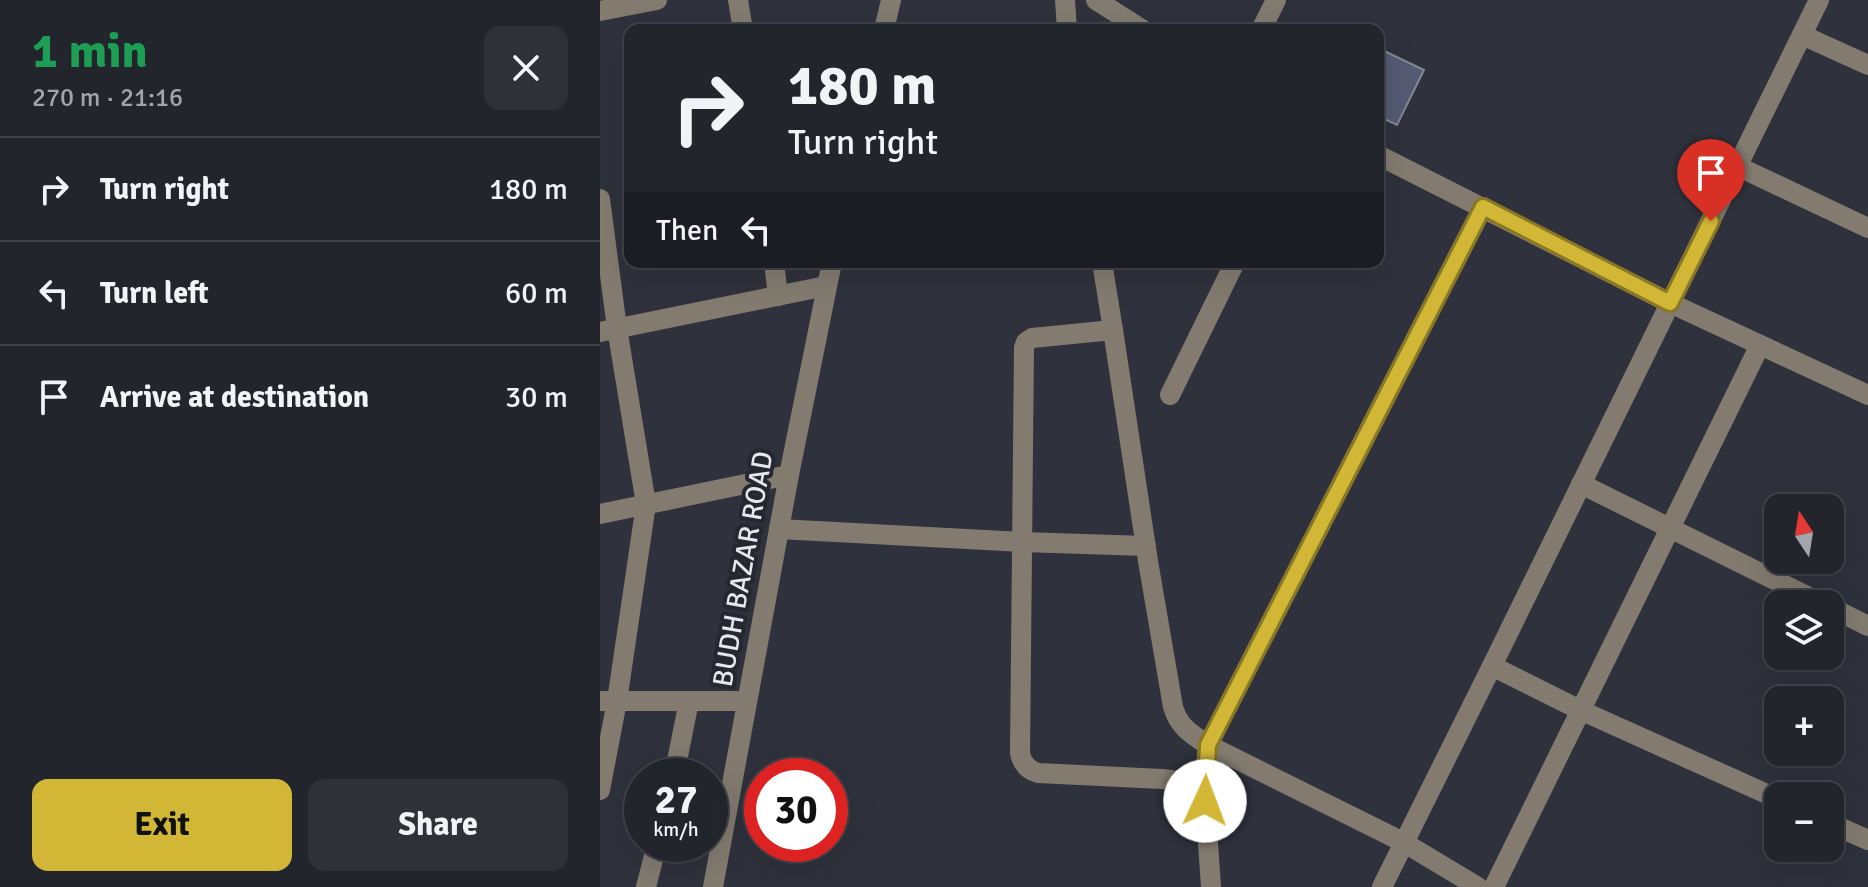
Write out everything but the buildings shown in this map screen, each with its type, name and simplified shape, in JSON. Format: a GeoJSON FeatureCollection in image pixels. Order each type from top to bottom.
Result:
{"type":"FeatureCollection","features":[{"type":"Feature","properties":{"kind":"street"},"geometry":{"type":"LineString","coordinates":[[600,11],[657,0]]}},
{"type":"Feature","properties":{"kind":"street"},"geometry":{"type":"LineString","coordinates":[[738,0],[742,24]]}},
{"type":"Feature","properties":{"kind":"street"},"geometry":{"type":"LineString","coordinates":[[885,24],[891,0]]}},
{"type":"Feature","properties":{"kind":"street"},"geometry":{"type":"LineString","coordinates":[[1065,0],[1067,24]]}},
{"type":"Feature","properties":{"kind":"street"},"geometry":{"type":"LineString","coordinates":[[1096,0],[1134,24]]}},
{"type":"Feature","properties":{"kind":"street"},"geometry":{"type":"LineString","coordinates":[[1264,24],[1276,0]]}},
{"type":"Feature","properties":{"kind":"street"},"geometry":{"type":"LineString","coordinates":[[1382,887],[1819,0]]}},
{"type":"Feature","properties":{"kind":"street"},"geometry":{"type":"LineString","coordinates":[[1802,35],[1868,65]]}},
{"type":"Feature","properties":{"kind":"street"},"geometry":{"type":"LineString","coordinates":[[1384,158],[1670,303],[1868,395]]}},
{"type":"Feature","properties":{"kind":"street"},"geometry":{"type":"LineString","coordinates":[[1737,166],[1868,228]]}},
{"type":"Feature","properties":{"kind":"street"},"geometry":{"type":"LineString","coordinates":[[600,199],[608,330],[646,504],[609,701],[600,790]]}},
{"type":"Feature","properties":{"kind":"street"},"geometry":{"type":"LineString","coordinates":[[1211,887],[1204,784],[1208,745],[1483,207]]}},
{"type":"Feature","properties":{"kind":"street"},"geometry":{"type":"LineString","coordinates":[[775,268],[778,296]]}},
{"type":"Feature","properties":{"kind":"street","name":"BUDH BAZAR ROAD"},"geometry":{"type":"LineString","coordinates":[[713,887],[830,268]]}},
{"type":"Feature","properties":{"kind":"street"},"geometry":{"type":"LineString","coordinates":[[1103,268],[1146,546],[1177,718],[1185,730],[1208,745],[1403,842],[1478,887]]}},
{"type":"Feature","properties":{"kind":"street"},"geometry":{"type":"LineString","coordinates":[[1170,395],[1232,268]]}},
{"type":"Feature","properties":{"kind":"street"},"geometry":{"type":"LineString","coordinates":[[608,330],[826,286]]}},
{"type":"Feature","properties":{"kind":"street"},"geometry":{"type":"LineString","coordinates":[[1113,330],[1032,338],[1024,348],[1020,753],[1026,766],[1038,773],[1204,784]]}},
{"type":"Feature","properties":{"kind":"street"},"geometry":{"type":"LineString","coordinates":[[1494,887],[1760,345]]}},
{"type":"Feature","properties":{"kind":"street"},"geometry":{"type":"LineString","coordinates":[[600,514],[789,475]]}},
{"type":"Feature","properties":{"kind":"street"},"geometry":{"type":"LineString","coordinates":[[1581,484],[1794,590]]}},
{"type":"Feature","properties":{"kind":"street"},"geometry":{"type":"LineString","coordinates":[[779,529],[1146,546]]}},
{"type":"Feature","properties":{"kind":"street"},"geometry":{"type":"LineString","coordinates":[[1844,614],[1868,626]]}},
{"type":"Feature","properties":{"kind":"street"},"geometry":{"type":"LineString","coordinates":[[1492,666],[1580,710],[1764,793]]}},
{"type":"Feature","properties":{"kind":"street"},"geometry":{"type":"LineString","coordinates":[[609,701],[747,701]]}},
{"type":"Feature","properties":{"kind":"street"},"geometry":{"type":"LineString","coordinates":[[678,758],[689,701]]}},
{"type":"Feature","properties":{"kind":"street"},"geometry":{"type":"LineString","coordinates":[[1844,829],[1868,840]]}},
{"type":"Feature","properties":{"kind":"street"},"geometry":{"type":"LineString","coordinates":[[646,887],[652,862]]}},
{"type":"Feature","properties":{"kind":"route"},"geometry":{"type":"LineString","coordinates":[[1205,801],[1208,745],[1483,207],[1670,303],[1711,221]]}}]}
